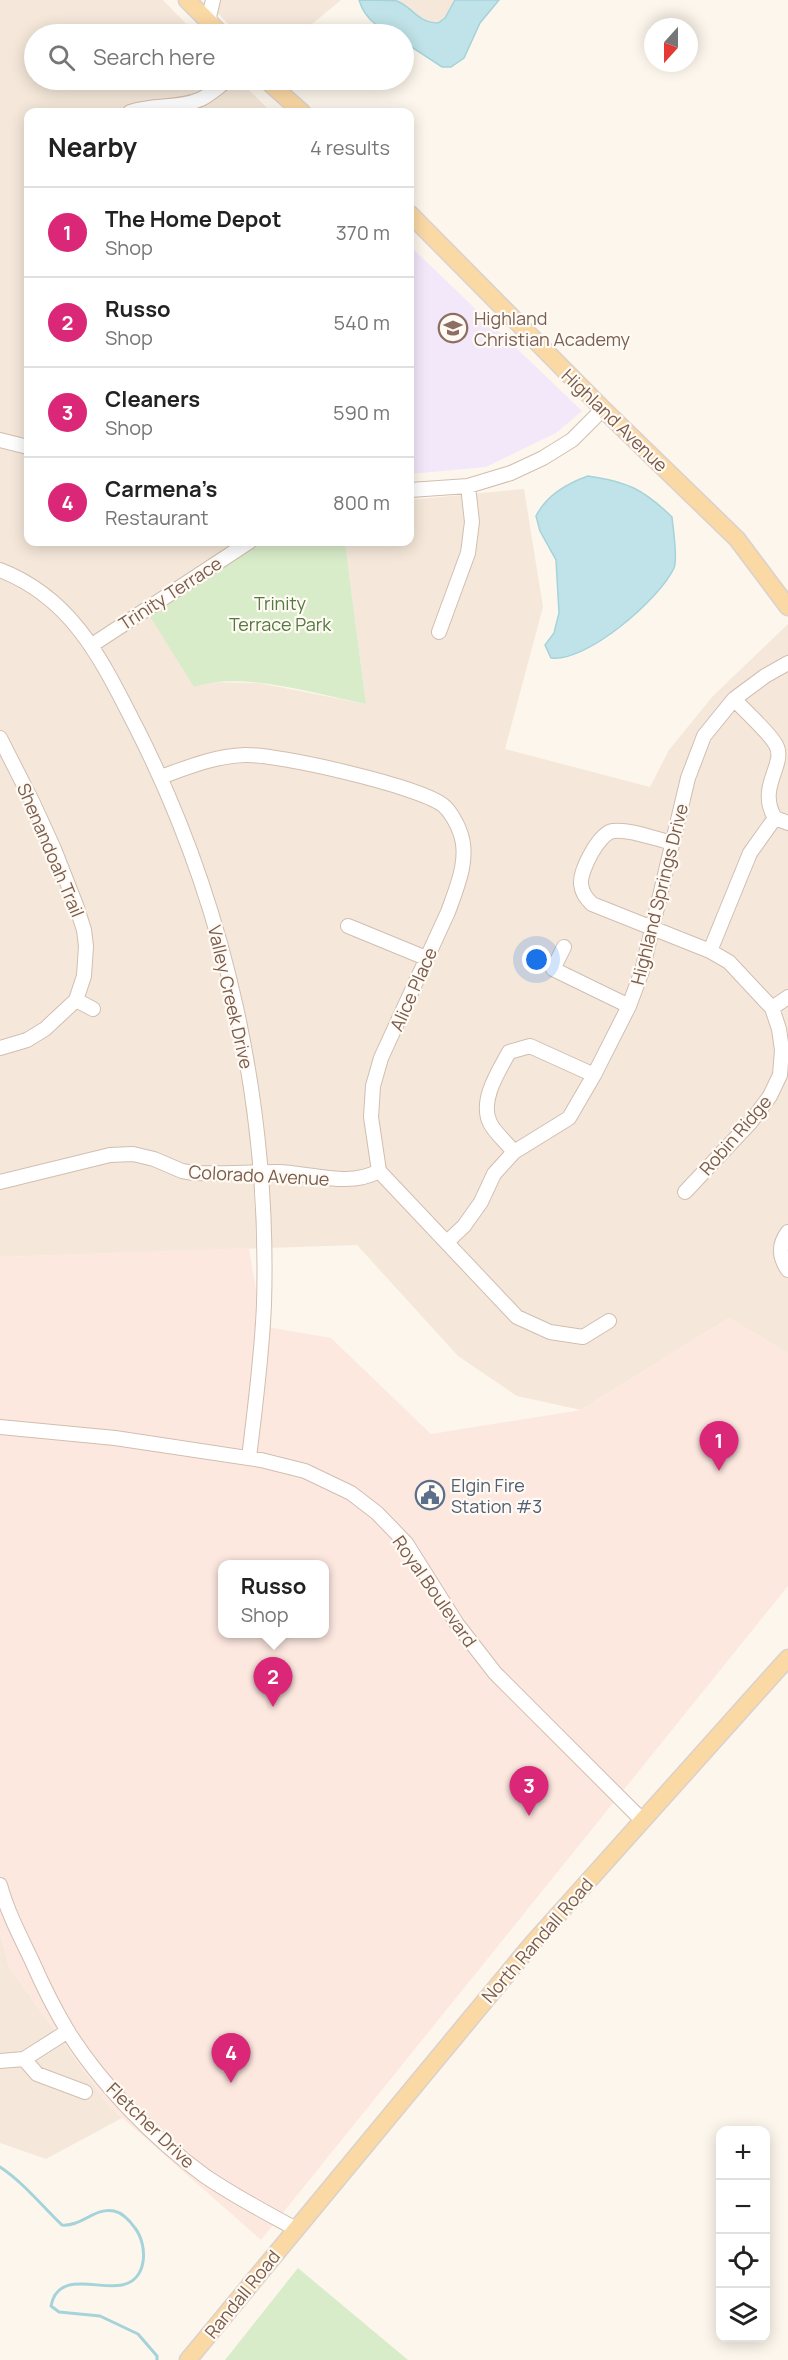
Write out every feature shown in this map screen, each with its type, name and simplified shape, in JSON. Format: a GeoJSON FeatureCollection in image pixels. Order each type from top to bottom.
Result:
{"type":"FeatureCollection","features":[{"type":"Feature","properties":{"kind":"main road"},"geometry":{"type":"LineString","coordinates":[[188,0],[210,24]]}},
{"type":"Feature","properties":{"kind":"main road"},"geometry":{"type":"LineString","coordinates":[[278,90],[298,108]]}},
{"type":"Feature","properties":{"kind":"main road","name":"Highland Avenue"},"geometry":{"type":"LineString","coordinates":[[414,218],[603,409],[737,538],[788,607]]}},
{"type":"Feature","properties":{"kind":"main road","name":"North Randall Road"},"geometry":{"type":"LineString","coordinates":[[296,2229],[532,1944],[788,1658]]}},
{"type":"Feature","properties":{"kind":"main road","name":"Randall Road"},"geometry":{"type":"LineString","coordinates":[[188,2360],[296,2229]]}},
{"type":"Feature","properties":{"kind":"street"},"geometry":{"type":"LineString","coordinates":[[194,0],[199,0]]}},
{"type":"Feature","properties":{"kind":"street"},"geometry":{"type":"LineString","coordinates":[[213,0],[209,17],[213,24]]}},
{"type":"Feature","properties":{"kind":"street"},"geometry":{"type":"LineString","coordinates":[[144,108],[199,100],[215,90]]}},
{"type":"Feature","properties":{"kind":"street"},"geometry":{"type":"LineString","coordinates":[[414,490],[468,486],[510,473],[543,458],[572,440],[603,409]]}},
{"type":"Feature","properties":{"kind":"street"},"geometry":{"type":"LineString","coordinates":[[0,440],[24,446]]}},
{"type":"Feature","properties":{"kind":"street"},"geometry":{"type":"LineString","coordinates":[[439,632],[468,553],[472,522],[468,486]]}},
{"type":"Feature","properties":{"kind":"street","name":"Trinity Terrace"},"geometry":{"type":"LineString","coordinates":[[92,645],[240,546]]}},
{"type":"Feature","properties":{"kind":"street","name":"Valley Creek Drive"},"geometry":{"type":"LineString","coordinates":[[0,570],[33,586],[60,606],[92,645],[161,777],[191,852],[218,932],[234,995],[252,1096],[259,1173],[264,1303],[260,1367],[249,1458]]}},
{"type":"Feature","properties":{"kind":"street","name":"Highland Springs Drive"},"geometry":{"type":"LineString","coordinates":[[447,1242],[464,1226],[481,1202],[494,1174],[514,1152],[569,1118],[629,1006],[642,971],[688,778],[704,736],[734,699],[765,676],[788,663]]}},
{"type":"Feature","properties":{"kind":"street"},"geometry":{"type":"LineString","coordinates":[[710,951],[750,853],[781,820],[767,799],[778,757],[777,746],[734,699]]}},
{"type":"Feature","properties":{"kind":"street","name":"Shenandoah Trail"},"geometry":{"type":"LineString","coordinates":[[0,738],[33,803],[76,905],[84,930],[86,961],[82,988],[76,1000],[60,1017],[27,1040],[0,1048]]}},
{"type":"Feature","properties":{"kind":"street","name":"Alice Place"},"geometry":{"type":"LineString","coordinates":[[161,777],[223,757],[267,756],[384,783],[444,806],[460,831],[464,854],[457,887],[448,912],[381,1058],[373,1086],[371,1117],[379,1171]]}},
{"type":"Feature","properties":{"kind":"street","name":"Robin Ridge"},"geometry":{"type":"LineString","coordinates":[[673,843],[621,831],[610,831],[598,841],[581,877],[584,895],[592,904],[710,951],[729,962],[772,1008],[779,1029],[782,1050],[780,1075],[771,1096],[750,1123],[685,1192]]}},
{"type":"Feature","properties":{"kind":"street"},"geometry":{"type":"LineString","coordinates":[[348,926],[426,958]]}},
{"type":"Feature","properties":{"kind":"street"},"geometry":{"type":"LineString","coordinates":[[564,947],[554,969],[629,1006]]}},
{"type":"Feature","properties":{"kind":"street"},"geometry":{"type":"LineString","coordinates":[[772,1008],[788,997]]}},
{"type":"Feature","properties":{"kind":"street"},"geometry":{"type":"LineString","coordinates":[[76,1000],[93,1009]]}},
{"type":"Feature","properties":{"kind":"street"},"geometry":{"type":"LineString","coordinates":[[514,1152],[490,1123],[487,1109],[488,1098],[509,1052],[530,1046],[594,1075]]}},
{"type":"Feature","properties":{"kind":"street","name":"Colorado Avenue"},"geometry":{"type":"LineString","coordinates":[[0,1182],[122,1154],[154,1159],[182,1171],[194,1173],[301,1173],[347,1180],[367,1178],[379,1171]]}},
{"type":"Feature","properties":{"kind":"street"},"geometry":{"type":"LineString","coordinates":[[379,1171],[517,1317],[550,1332],[583,1337],[609,1321]]}},
{"type":"Feature","properties":{"kind":"street"},"geometry":{"type":"LineString","coordinates":[[788,1232],[780,1247],[782,1260],[788,1270]]}},
{"type":"Feature","properties":{"kind":"street","name":"Royal Boulevard"},"geometry":{"type":"LineString","coordinates":[[0,1427],[115,1438],[249,1458],[318,1476],[351,1493],[377,1513],[406,1543],[457,1624],[495,1672],[642,1820]]}},
{"type":"Feature","properties":{"kind":"street","name":"Fletcher Drive"},"geometry":{"type":"LineString","coordinates":[[0,1885],[5,1903],[43,1986],[68,2031],[114,2092],[185,2160],[233,2195],[296,2229]]}},
{"type":"Feature","properties":{"kind":"street"},"geometry":{"type":"LineString","coordinates":[[0,2061],[24,2059],[68,2031]]}},
{"type":"Feature","properties":{"kind":"street"},"geometry":{"type":"LineString","coordinates":[[24,2059],[37,2074],[85,2092]]}},
{"type":"Feature","properties":{"kind":"shaded area"},"geometry":{"type":"Polygon","coordinates":[[[0,0],[163,0],[186,24],[24,24],[24,90],[249,90],[267,108],[24,108],[24,546],[245,546],[206,682],[259,683],[366,704],[346,546],[414,546],[414,500],[524,489],[543,607],[505,749],[650,787],[669,750],[713,696],[788,624],[788,1353],[729,1318],[581,1410],[517,1396],[458,1356],[357,1245],[0,1257],[0,0]]]}},
{"type":"Feature","properties":{"kind":"shaded area"},"geometry":{"type":"Polygon","coordinates":[[[205,0],[341,0],[312,24],[228,24],[205,0]]]}},
{"type":"Feature","properties":{"kind":"shaded area"},"geometry":{"type":"Polygon","coordinates":[[[396,0],[455,0],[445,18],[438,23],[428,23],[396,0]]]}},
{"type":"Feature","properties":{"kind":"shaded area","name":"Highland Christian Academy"},"geometry":{"type":"Polygon","coordinates":[[[414,250],[582,411],[556,433],[486,467],[414,474],[414,250]]]}},
{"type":"Feature","properties":{"kind":"shaded area"},"geometry":{"type":"Polygon","coordinates":[[[249,1248],[262,1326],[331,1338],[431,1434],[581,1410],[729,1318],[788,1353],[788,1586],[261,2240],[110,2107],[9,1967],[0,1932],[0,1257],[249,1248]]]}},
{"type":"Feature","properties":{"kind":"shaded area"},"geometry":{"type":"Polygon","coordinates":[[[0,1932],[9,1967],[110,2107],[122,2118],[46,2159],[0,2143],[0,1932]]]}},
{"type":"Feature","properties":{"kind":"green space","name":"Trinity Terrace Park"},"geometry":{"type":"Polygon","coordinates":[[[255,546],[346,546],[366,704],[303,690],[256,683],[213,682],[194,687],[149,615],[255,546]]]}},
{"type":"Feature","properties":{"kind":"green space"},"geometry":{"type":"Polygon","coordinates":[[[298,2268],[408,2360],[225,2360],[298,2268]]]}},
{"type":"Feature","properties":{"kind":"water"},"geometry":{"type":"Polygon","coordinates":[[[359,0],[397,1],[425,20],[438,23],[445,18],[455,0],[499,0],[480,23],[464,58],[451,67],[442,67],[414,49],[414,24],[375,24],[359,0]]]}},
{"type":"Feature","properties":{"kind":"water"},"geometry":{"type":"Polygon","coordinates":[[[588,476],[634,488],[672,517],[675,564],[666,581],[654,596],[602,640],[566,657],[551,658],[545,645],[554,633],[559,613],[556,560],[540,531],[536,516],[558,491],[588,476]]]}},
{"type":"Feature","properties":{"kind":"waterway"},"geometry":{"type":"LineString","coordinates":[[0,2167],[25,2187],[62,2225],[69,2225],[107,2211],[114,2211],[131,2223],[142,2243],[143,2261],[137,2276],[131,2282],[122,2285],[70,2285],[62,2288],[55,2295],[51,2306],[59,2312],[100,2316],[138,2334],[157,2356],[157,2360]]}},
{"type":"Feature","properties":{"kind":"place","name":"Highland Christian Academy"},"geometry":{"type":"Point","coordinates":[453,328]}},
{"type":"Feature","properties":{"kind":"place","name":"The Home Depot"},"geometry":{"type":"Point","coordinates":[719,1471]}},
{"type":"Feature","properties":{"kind":"place","name":"Elgin Fire Station #3"},"geometry":{"type":"Point","coordinates":[430,1495]}},
{"type":"Feature","properties":{"kind":"place","name":"Russo"},"geometry":{"type":"Point","coordinates":[273,1707]}},
{"type":"Feature","properties":{"kind":"place","name":"Cleaners"},"geometry":{"type":"Point","coordinates":[529,1816]}},
{"type":"Feature","properties":{"kind":"place","name":"Carmena’s"},"geometry":{"type":"Point","coordinates":[231,2083]}}]}
